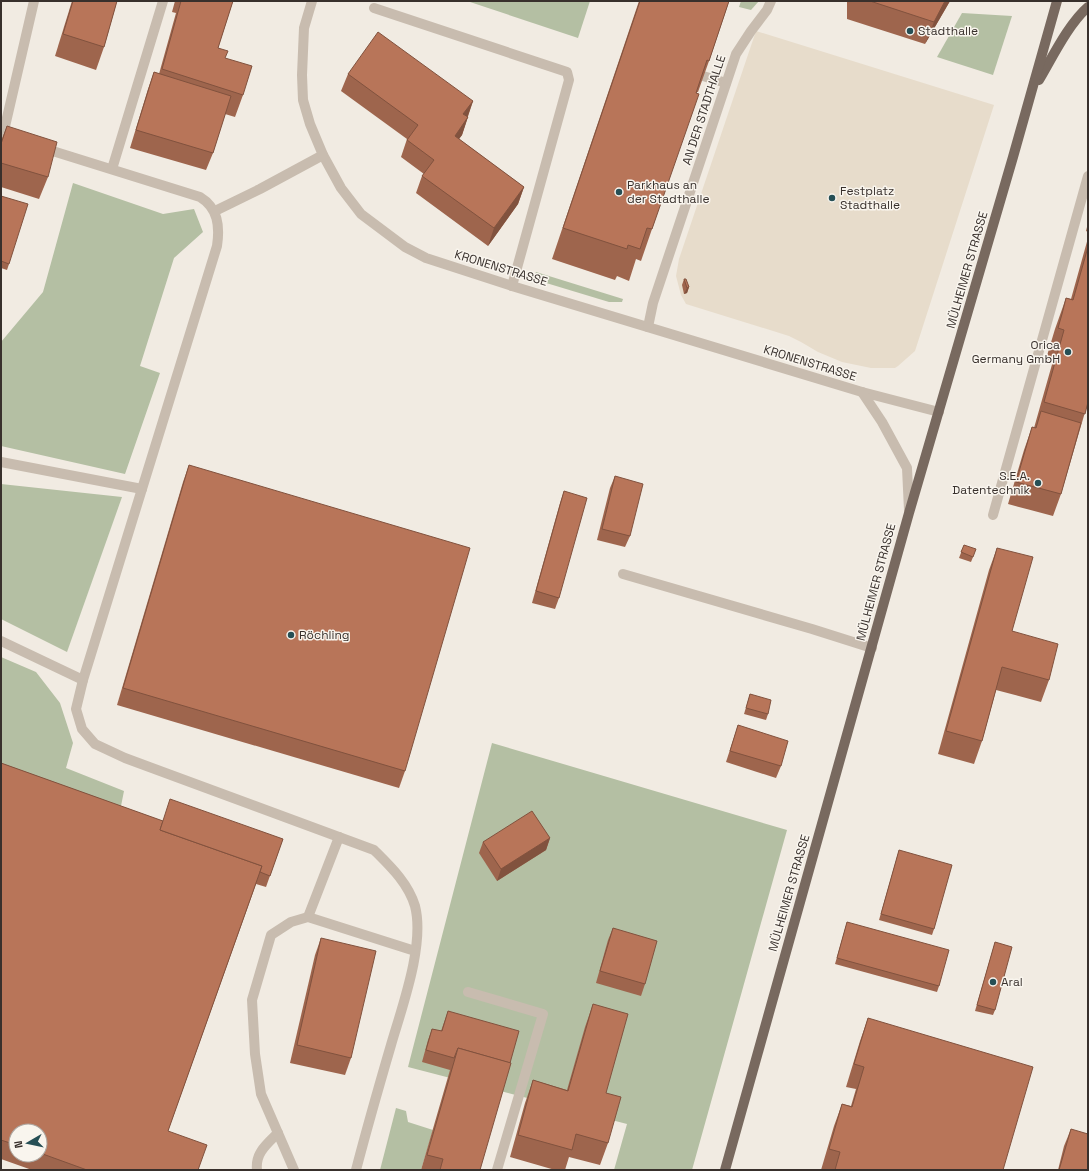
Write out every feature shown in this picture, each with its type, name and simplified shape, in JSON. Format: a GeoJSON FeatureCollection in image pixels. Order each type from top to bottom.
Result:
{"type":"FeatureCollection","features":[{"type":"Feature","properties":{"kind":"main road","name":"MÜLHEIMER STRASSE"},"geometry":{"type":"LineString","coordinates":[[725,1170],[909,513],[1057,1]]}},
{"type":"Feature","properties":{"kind":"main road"},"geometry":{"type":"LineString","coordinates":[[1032,90],[1068,31],[1088,7]]}},
{"type":"Feature","properties":{"kind":"street"},"geometry":{"type":"LineString","coordinates":[[5,136],[34,1]]}},
{"type":"Feature","properties":{"kind":"street"},"geometry":{"type":"LineString","coordinates":[[112,169],[164,1]]}},
{"type":"Feature","properties":{"kind":"street","name":"KRONENSTRASSE"},"geometry":{"type":"LineString","coordinates":[[312,1],[304,28],[302,75],[303,100],[310,124],[323,155],[341,188],[361,214],[405,247],[426,258],[512,286],[862,392],[939,412]]}},
{"type":"Feature","properties":{"kind":"street","name":"AN DER STADTHALLE"},"geometry":{"type":"LineString","coordinates":[[648,327],[653,303],[736,54],[767,10],[771,1]]}},
{"type":"Feature","properties":{"kind":"street"},"geometry":{"type":"LineString","coordinates":[[374,8],[567,72],[569,80],[512,286]]}},
{"type":"Feature","properties":{"kind":"street"},"geometry":{"type":"LineString","coordinates":[[703,76],[726,83]]}},
{"type":"Feature","properties":{"kind":"street"},"geometry":{"type":"LineString","coordinates":[[32,144],[200,197],[207,201],[214,211],[219,235],[217,246],[83,680],[76,709],[82,728],[95,744],[125,758],[374,850],[393,868],[403,881],[414,906],[418,926],[413,968],[356,1170]]}},
{"type":"Feature","properties":{"kind":"street"},"geometry":{"type":"LineString","coordinates":[[214,211],[260,189],[323,155]]}},
{"type":"Feature","properties":{"kind":"street"},"geometry":{"type":"LineString","coordinates":[[993,515],[1088,176]]}},
{"type":"Feature","properties":{"kind":"street","name":"KRONENSTRASSE"},"geometry":{"type":"LineString","coordinates":[[862,392],[882,422],[906,468],[909,513]]}},
{"type":"Feature","properties":{"kind":"street"},"geometry":{"type":"LineString","coordinates":[[1,462],[142,489]]}},
{"type":"Feature","properties":{"kind":"street"},"geometry":{"type":"LineString","coordinates":[[623,574],[872,648]]}},
{"type":"Feature","properties":{"kind":"street"},"geometry":{"type":"LineString","coordinates":[[1,641],[83,680]]}},
{"type":"Feature","properties":{"kind":"street"},"geometry":{"type":"LineString","coordinates":[[308,917],[339,838]]}},
{"type":"Feature","properties":{"kind":"street"},"geometry":{"type":"LineString","coordinates":[[294,1170],[261,1094],[255,1054],[252,1000],[271,935],[291,922],[308,917],[415,952]]}},
{"type":"Feature","properties":{"kind":"street"},"geometry":{"type":"LineString","coordinates":[[468,992],[543,1014],[498,1170]]}},
{"type":"Feature","properties":{"kind":"street"},"geometry":{"type":"LineString","coordinates":[[257,1170],[256,1163],[261,1149],[278,1133]]}},
{"type":"Feature","properties":{"kind":"green space"},"geometry":{"type":"Polygon","coordinates":[[[467,1],[590,1],[578,38],[467,1]]]}},
{"type":"Feature","properties":{"kind":"green space"},"geometry":{"type":"Polygon","coordinates":[[[741,1],[759,1],[751,10],[739,7],[741,1]]]}},
{"type":"Feature","properties":{"kind":"green space"},"geometry":{"type":"Polygon","coordinates":[[[962,13],[1012,16],[993,75],[937,57],[962,13]]]}},
{"type":"Feature","properties":{"kind":"green space"},"geometry":{"type":"Polygon","coordinates":[[[73,183],[163,214],[194,209],[203,232],[174,258],[140,366],[160,373],[125,474],[1,446],[1,342],[43,292],[73,183]]]}},
{"type":"Feature","properties":{"kind":"green space"},"geometry":{"type":"Polygon","coordinates":[[[536,272],[623,299],[622,302],[609,302],[533,279],[536,272]]]}},
{"type":"Feature","properties":{"kind":"green space"},"geometry":{"type":"Polygon","coordinates":[[[1,484],[122,497],[67,652],[1,619],[1,484]]]}},
{"type":"Feature","properties":{"kind":"green space"},"geometry":{"type":"Polygon","coordinates":[[[1,657],[36,672],[60,703],[73,743],[66,768],[124,791],[120,811],[1,766],[1,657]]]}},
{"type":"Feature","properties":{"kind":"green space"},"geometry":{"type":"Polygon","coordinates":[[[492,743],[787,830],[692,1170],[614,1170],[627,1124],[408,1067],[492,743]]]}},
{"type":"Feature","properties":{"kind":"green space"},"geometry":{"type":"Polygon","coordinates":[[[396,1108],[406,1111],[408,1122],[433,1130],[421,1170],[380,1170],[396,1108]]]}},
{"type":"Feature","properties":{"kind":"shaded area","name":"Festplatz Stadthalle"},"geometry":{"type":"Polygon","coordinates":[[[756,31],[994,105],[915,351],[895,368],[871,368],[842,362],[818,352],[789,336],[686,304],[681,295],[676,276],[679,259],[756,31]]]}},
{"type":"Feature","properties":{"kind":"building"},"geometry":{"type":"Polygon","coordinates":[[[73,1],[117,1],[104,47],[63,34],[73,1]]]}},
{"type":"Feature","properties":{"kind":"building"},"geometry":{"type":"Polygon","coordinates":[[[181,1],[233,1],[218,48],[228,51],[225,58],[252,66],[243,95],[162,69],[181,1]]]}},
{"type":"Feature","properties":{"kind":"building","name":"Parkhaus an der Stadthalle"},"geometry":{"type":"Polygon","coordinates":[[[640,1],[729,1],[709,61],[707,60],[696,93],[699,94],[652,229],[647,228],[640,249],[628,245],[627,249],[563,228],[640,1]]]}},
{"type":"Feature","properties":{"kind":"building"},"geometry":{"type":"Polygon","coordinates":[[[870,1],[945,1],[934,22],[870,1]]]}},
{"type":"Feature","properties":{"kind":"building"},"geometry":{"type":"Polygon","coordinates":[[[378,32],[473,101],[463,114],[468,117],[455,136],[524,187],[494,228],[422,176],[434,160],[407,140],[418,125],[348,74],[378,32]]]}},
{"type":"Feature","properties":{"kind":"building"},"geometry":{"type":"Polygon","coordinates":[[[154,72],[231,96],[213,153],[136,130],[154,72]]]}},
{"type":"Feature","properties":{"kind":"building"},"geometry":{"type":"Polygon","coordinates":[[[7,126],[57,142],[48,177],[1,163],[1,144],[7,126]]]}},
{"type":"Feature","properties":{"kind":"building"},"geometry":{"type":"Polygon","coordinates":[[[1,196],[28,204],[9,264],[1,261],[1,196]]]}},
{"type":"Feature","properties":{"kind":"building","name":"Orica Germany GmbH"},"geometry":{"type":"Polygon","coordinates":[[[1088,247],[1088,402],[1085,414],[1044,402],[1064,330],[1058,328],[1066,298],[1073,300],[1088,247]]]}},
{"type":"Feature","properties":{"kind":"building"},"geometry":{"type":"Polygon","coordinates":[[[684,279],[686,279],[689,287],[687,288],[684,279]]]}},
{"type":"Feature","properties":{"kind":"building","name":"S.E.A. Datentechnik"},"geometry":{"type":"Polygon","coordinates":[[[1041,411],[1081,423],[1061,494],[1016,482],[1032,427],[1036,428],[1041,411]]]}},
{"type":"Feature","properties":{"kind":"building","name":"Röchling"},"geometry":{"type":"Polygon","coordinates":[[[189,465],[470,548],[405,771],[123,688],[189,465]]]}},
{"type":"Feature","properties":{"kind":"building"},"geometry":{"type":"Polygon","coordinates":[[[615,476],[643,484],[630,536],[602,529],[615,476]]]}},
{"type":"Feature","properties":{"kind":"building"},"geometry":{"type":"Polygon","coordinates":[[[564,491],[587,498],[559,598],[536,591],[564,491]]]}},
{"type":"Feature","properties":{"kind":"building"},"geometry":{"type":"Polygon","coordinates":[[[964,545],[976,549],[973,557],[961,552],[964,545]]]}},
{"type":"Feature","properties":{"kind":"building"},"geometry":{"type":"Polygon","coordinates":[[[997,548],[1033,557],[1012,631],[1058,644],[1049,680],[1002,667],[982,741],[946,731],[997,548]]]}},
{"type":"Feature","properties":{"kind":"building"},"geometry":{"type":"Polygon","coordinates":[[[750,694],[771,700],[768,714],[746,708],[750,694]]]}},
{"type":"Feature","properties":{"kind":"building"},"geometry":{"type":"Polygon","coordinates":[[[738,725],[788,741],[781,766],[730,751],[738,725]]]}},
{"type":"Feature","properties":{"kind":"building"},"geometry":{"type":"Polygon","coordinates":[[[1,763],[163,821],[160,830],[262,866],[168,1131],[207,1145],[198,1170],[87,1170],[48,1156],[48,1123],[8,1123],[8,1142],[1,1140],[1,763]]]}},
{"type":"Feature","properties":{"kind":"building"},"geometry":{"type":"Polygon","coordinates":[[[170,799],[283,839],[270,876],[260,872],[262,866],[160,830],[170,799]]]}},
{"type":"Feature","properties":{"kind":"building"},"geometry":{"type":"Polygon","coordinates":[[[532,811],[550,838],[501,869],[483,842],[532,811]]]}},
{"type":"Feature","properties":{"kind":"building"},"geometry":{"type":"Polygon","coordinates":[[[899,850],[952,865],[934,929],[881,914],[899,850]]]}},
{"type":"Feature","properties":{"kind":"building"},"geometry":{"type":"Polygon","coordinates":[[[847,922],[949,950],[939,986],[837,958],[847,922]]]}},
{"type":"Feature","properties":{"kind":"building"},"geometry":{"type":"Polygon","coordinates":[[[613,928],[657,941],[645,984],[600,971],[613,928]]]}},
{"type":"Feature","properties":{"kind":"building"},"geometry":{"type":"Polygon","coordinates":[[[321,938],[376,951],[351,1058],[297,1045],[321,938]]]}},
{"type":"Feature","properties":{"kind":"building","name":"Aral"},"geometry":{"type":"Polygon","coordinates":[[[995,942],[1012,947],[995,1010],[977,1005],[995,942]]]}},
{"type":"Feature","properties":{"kind":"building"},"geometry":{"type":"Polygon","coordinates":[[[593,1004],[628,1014],[606,1093],[621,1097],[608,1143],[576,1134],[572,1150],[518,1135],[533,1080],[568,1091],[593,1004]]]}},
{"type":"Feature","properties":{"kind":"building"},"geometry":{"type":"Polygon","coordinates":[[[448,1011],[519,1031],[510,1063],[458,1048],[454,1058],[426,1050],[432,1029],[442,1031],[448,1011]]]}},
{"type":"Feature","properties":{"kind":"building"},"geometry":{"type":"Polygon","coordinates":[[[868,1018],[1033,1067],[1003,1170],[835,1170],[840,1152],[829,1149],[842,1104],[852,1107],[864,1067],[854,1064],[868,1018]]]}},
{"type":"Feature","properties":{"kind":"building"},"geometry":{"type":"Polygon","coordinates":[[[458,1048],[511,1063],[480,1170],[440,1170],[443,1159],[427,1155],[458,1048]]]}},
{"type":"Feature","properties":{"kind":"building"},"geometry":{"type":"Polygon","coordinates":[[[1071,1129],[1088,1134],[1088,1170],[1059,1170],[1071,1129]]]}},
{"type":"Feature","properties":{"kind":"place","name":"Stadthalle"},"geometry":{"type":"Point","coordinates":[910,31]}},
{"type":"Feature","properties":{"kind":"place","name":"Parkhaus an der Stadthalle"},"geometry":{"type":"Point","coordinates":[619,192]}},
{"type":"Feature","properties":{"kind":"place","name":"Festplatz Stadthalle"},"geometry":{"type":"Point","coordinates":[832,198]}},
{"type":"Feature","properties":{"kind":"place","name":"Orica Germany GmbH"},"geometry":{"type":"Point","coordinates":[1068,352]}},
{"type":"Feature","properties":{"kind":"place","name":"S.E.A. Datentechnik"},"geometry":{"type":"Point","coordinates":[1038,483]}},
{"type":"Feature","properties":{"kind":"place","name":"Röchling"},"geometry":{"type":"Point","coordinates":[291,635]}},
{"type":"Feature","properties":{"kind":"place","name":"Aral"},"geometry":{"type":"Point","coordinates":[993,982]}}]}
